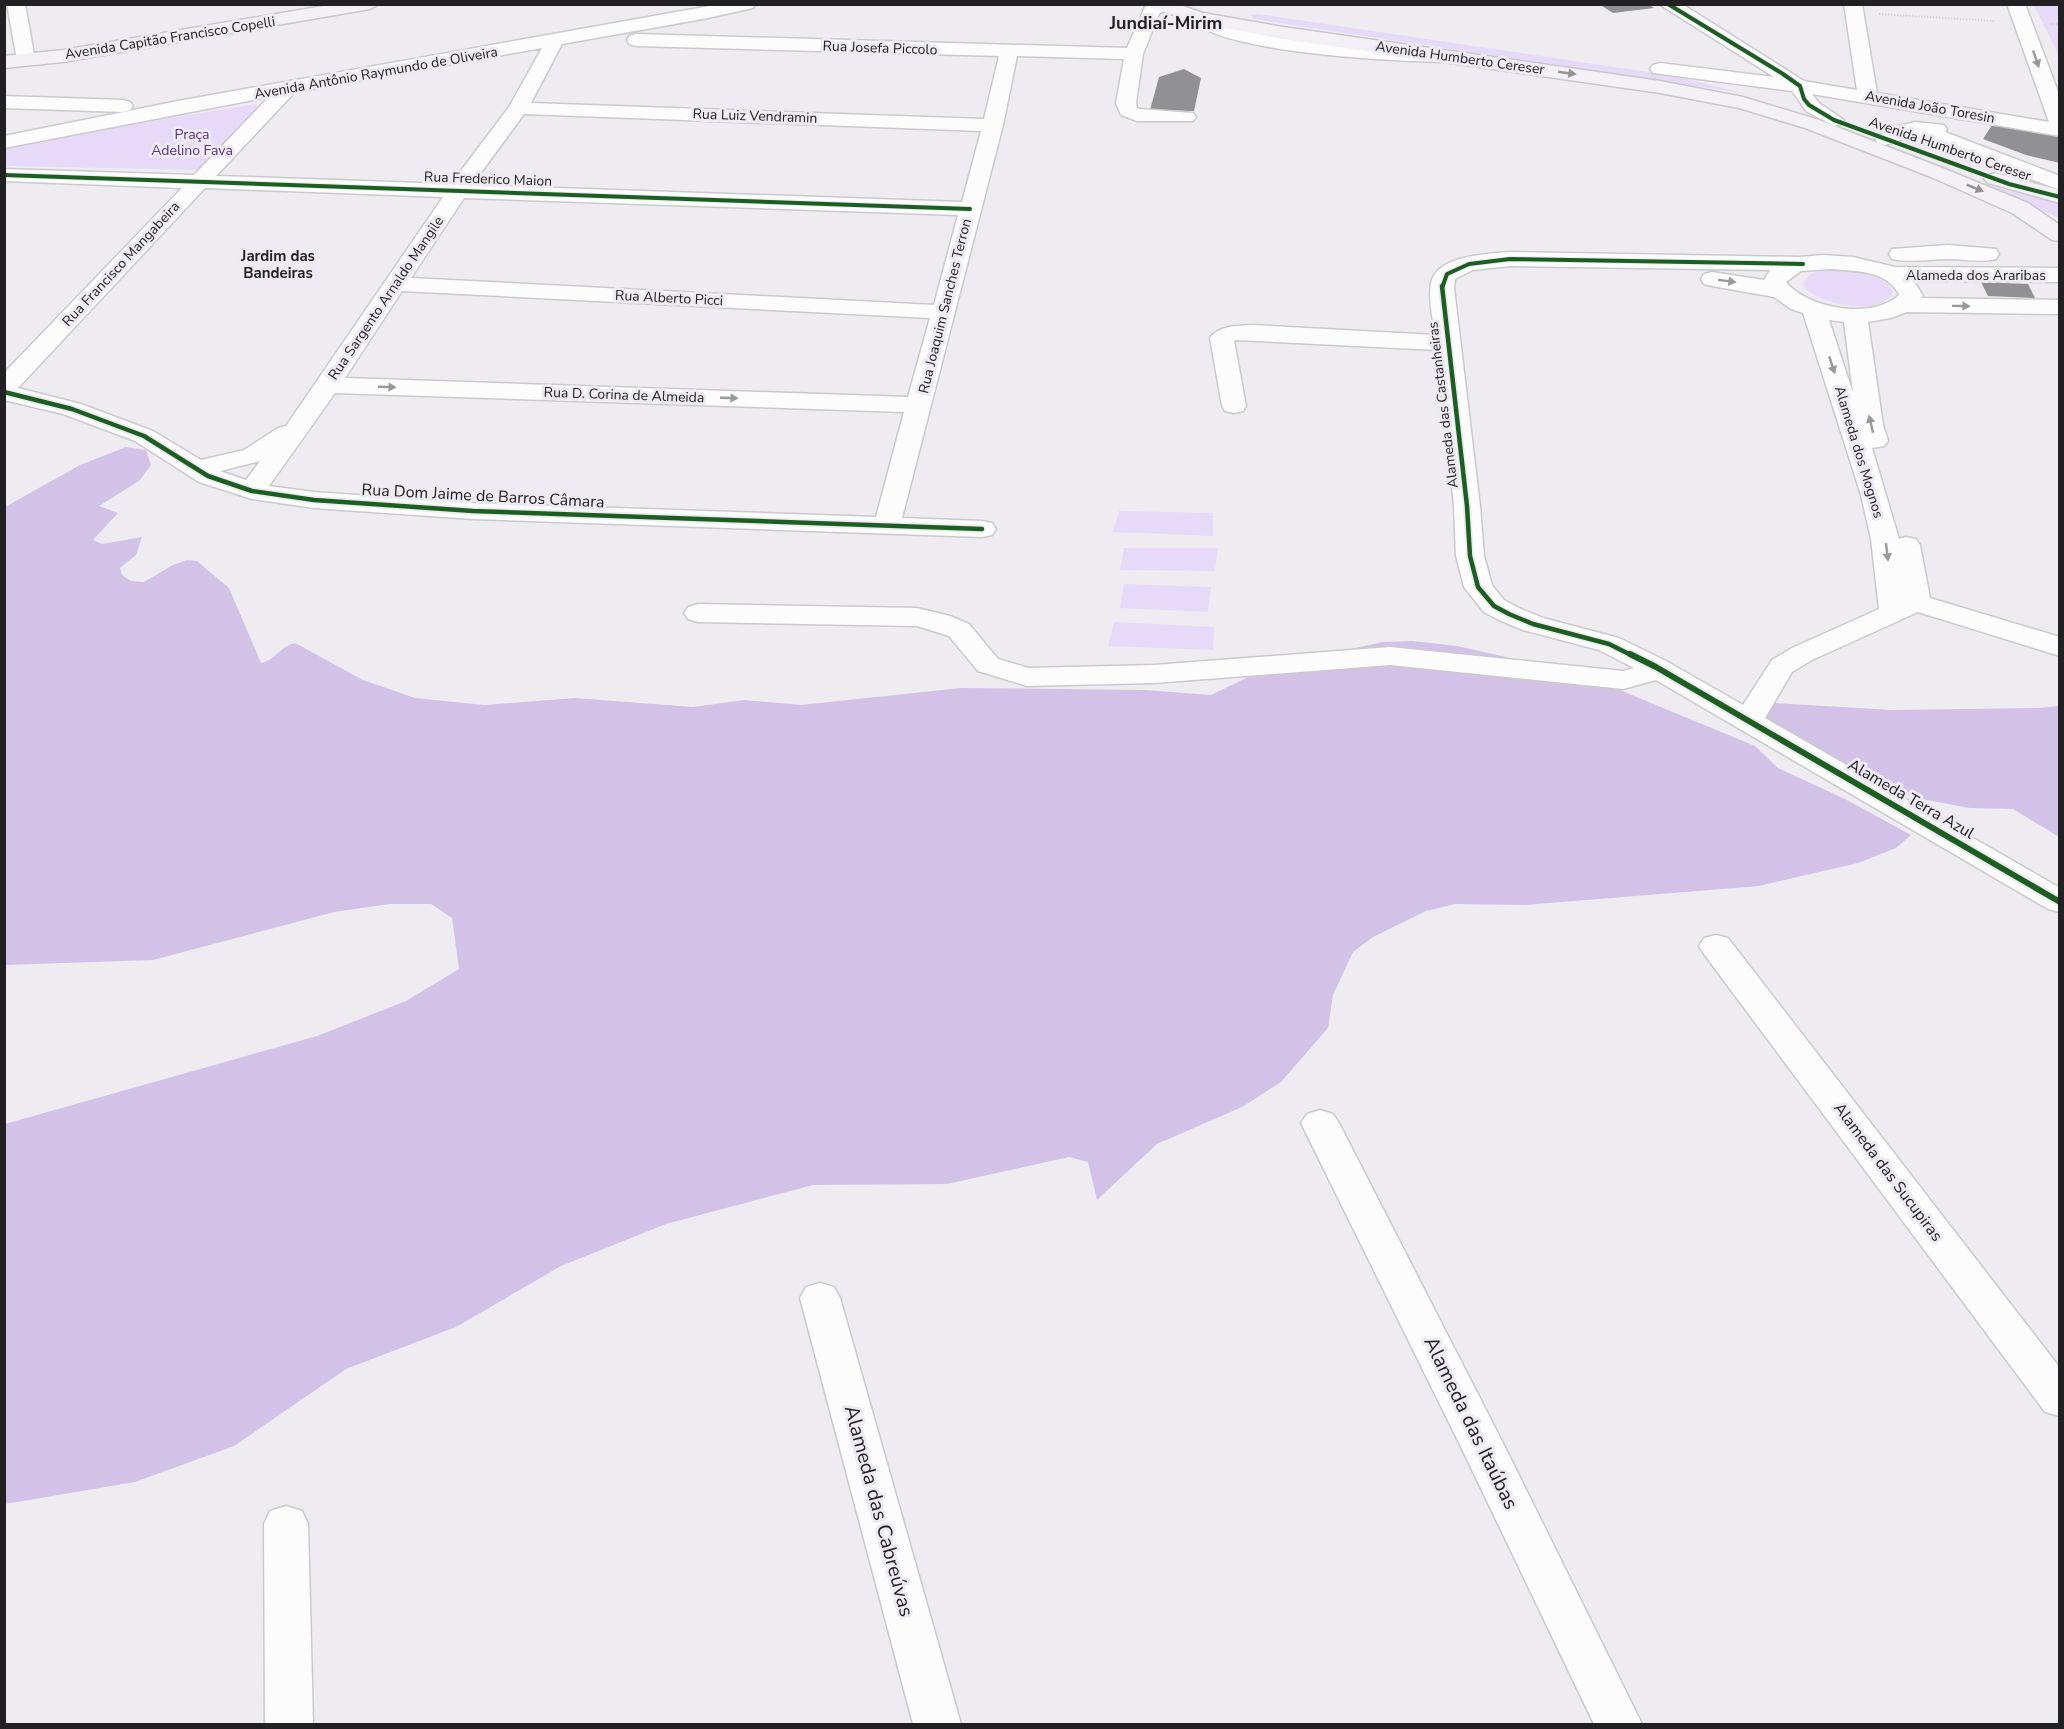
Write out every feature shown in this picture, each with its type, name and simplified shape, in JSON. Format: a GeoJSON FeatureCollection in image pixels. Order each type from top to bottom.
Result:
{"type":"FeatureCollection","features":[{"type":"Feature","properties":{"kind":"main road","name":"Avenida Capitão Francisco Copelli"},"geometry":{"type":"LineString","coordinates":[[4,62],[120,47],[370,4]]}},
{"type":"Feature","properties":{"kind":"main road","name":"Avenida Humberto Cereser"},"geometry":{"type":"LineString","coordinates":[[1167,5],[1204,14],[1440,56],[1660,87],[1743,103],[1812,124],[1984,192],[2020,208],[2060,236]]}},
{"type":"Feature","properties":{"kind":"main road"},"geometry":{"type":"LineString","coordinates":[[1204,14],[1265,11]]}},
{"type":"Feature","properties":{"kind":"main road","name":"Avenida Humberto Cereser"},"geometry":{"type":"LineString","coordinates":[[1472,42],[1660,69],[1769,97],[2009,184],[2059,194]]}},
{"type":"Feature","properties":{"kind":"street"},"geometry":{"type":"LineString","coordinates":[[16,4],[26,60]]}},
{"type":"Feature","properties":{"kind":"street","name":"Avenida Antônio Raymundo de Oliveira"},"geometry":{"type":"LineString","coordinates":[[4,142],[747,4]]}},
{"type":"Feature","properties":{"kind":"street"},"geometry":{"type":"LineString","coordinates":[[1167,5],[1150,11],[1134,54],[1126,103],[1128,111],[1137,115],[1186,117]]}},
{"type":"Feature","properties":{"kind":"street"},"geometry":{"type":"LineString","coordinates":[[1679,8],[1800,86],[1804,99],[1809,105],[1834,120]]}},
{"type":"Feature","properties":{"kind":"street"},"geometry":{"type":"LineString","coordinates":[[1854,9],[1868,97]]}},
{"type":"Feature","properties":{"kind":"street"},"geometry":{"type":"LineString","coordinates":[[2019,13],[2060,128]]}},
{"type":"Feature","properties":{"kind":"street","name":"Rua Josefa Piccolo"},"geometry":{"type":"LineString","coordinates":[[562,39],[1134,54]]}},
{"type":"Feature","properties":{"kind":"street","name":"Rua Sargento Arnaldo Mangile"},"geometry":{"type":"LineString","coordinates":[[252,491],[328,385],[458,190],[518,108],[562,39]]}},
{"type":"Feature","properties":{"kind":"street","name":"Rua Joaquim Sanches Terron"},"geometry":{"type":"LineString","coordinates":[[887,525],[993,124],[1009,52]]}},
{"type":"Feature","properties":{"kind":"street","name":"Avenida João Toresin"},"geometry":{"type":"LineString","coordinates":[[1660,69],[1800,86],[2060,128]]}},
{"type":"Feature","properties":{"kind":"street","name":"Rua Francisco Mangabeira"},"geometry":{"type":"LineString","coordinates":[[4,390],[288,88]]}},
{"type":"Feature","properties":{"kind":"street"},"geometry":{"type":"LineString","coordinates":[[4,102],[178,108]]}},
{"type":"Feature","properties":{"kind":"street"},"geometry":{"type":"LineString","coordinates":[[58,104],[87,115],[93,125]]}},
{"type":"Feature","properties":{"kind":"street","name":"Rua Luiz Vendramin"},"geometry":{"type":"LineString","coordinates":[[518,108],[993,124]]}},
{"type":"Feature","properties":{"kind":"street"},"geometry":{"type":"LineString","coordinates":[[1915,128],[2059,194]]}},
{"type":"Feature","properties":{"kind":"street"},"geometry":{"type":"LineString","coordinates":[[1886,140],[1894,132],[1915,128],[1974,130]]}},
{"type":"Feature","properties":{"kind":"street","name":"Rua Frederico Maion"},"geometry":{"type":"LineString","coordinates":[[4,174],[970,209]]}},
{"type":"Feature","properties":{"kind":"street"},"geometry":{"type":"LineString","coordinates":[[1442,293],[1443,281],[1447,275],[1472,264],[1495,260],[1803,264],[1926,253],[1988,254]]}},
{"type":"Feature","properties":{"kind":"street","name":"Alameda dos Araribas"},"geometry":{"type":"LineString","coordinates":[[1832,262],[1854,264],[1893,274],[2060,275]]}},
{"type":"Feature","properties":{"kind":"street"},"geometry":{"type":"LineString","coordinates":[[1779,291],[1774,282],[1778,274],[1788,268],[1803,264]]}},
{"type":"Feature","properties":{"kind":"street"},"geometry":{"type":"LineString","coordinates":[[1442,293],[1469,278],[1515,271],[1708,279],[1755,285],[1779,291]]}},
{"type":"Feature","properties":{"kind":"street"},"geometry":{"type":"LineString","coordinates":[[1893,274],[1905,283],[1910,291],[1911,296],[1903,305]]}},
{"type":"Feature","properties":{"kind":"street","name":"Rua Alberto Picci"},"geometry":{"type":"LineString","coordinates":[[395,284],[942,312]]}},
{"type":"Feature","properties":{"kind":"street","name":"Alameda dos Araribas"},"geometry":{"type":"LineString","coordinates":[[1779,291],[1792,301],[1839,315],[1882,312],[1903,305],[2060,307]]}},
{"type":"Feature","properties":{"kind":"street","name":"Alameda das Castanheiras"},"geometry":{"type":"LineString","coordinates":[[1442,293],[1467,506],[1470,556],[1478,587],[1494,606],[1509,614],[1533,624],[1609,644],[1656,667],[1749,720]]}},
{"type":"Feature","properties":{"kind":"street","name":"Alameda dos Mognos"},"geometry":{"type":"LineString","coordinates":[[1814,309],[1874,495],[1901,604]]}},
{"type":"Feature","properties":{"kind":"street","name":"Alameda dos Mognos"},"geometry":{"type":"LineString","coordinates":[[1855,315],[1870,425],[1894,496],[1901,604]]}},
{"type":"Feature","properties":{"kind":"street"},"geometry":{"type":"LineString","coordinates":[[1234,406],[1222,339],[1233,333],[1346,337],[1350,352],[1356,357],[1448,352]]}},
{"type":"Feature","properties":{"kind":"street","name":"Rua D. Corina de Almeida"},"geometry":{"type":"LineString","coordinates":[[328,385],[920,405]]}},
{"type":"Feature","properties":{"kind":"street","name":"Rua Dom Jaime de Barros Câmara"},"geometry":{"type":"LineString","coordinates":[[4,390],[72,409],[144,436],[208,476],[252,491],[314,500],[473,511],[982,529]]}},
{"type":"Feature","properties":{"kind":"street"},"geometry":{"type":"LineString","coordinates":[[197,469],[253,455],[296,427]]}},
{"type":"Feature","properties":{"kind":"street"},"geometry":{"type":"LineString","coordinates":[[1749,720],[1782,666],[1901,604],[2060,647]]}},
{"type":"Feature","properties":{"kind":"street"},"geometry":{"type":"LineString","coordinates":[[698,613],[917,617],[940,622],[959,630],[988,664],[1026,677],[1154,674],[1390,656],[1623,680],[1643,675],[1656,667]]}},
{"type":"Feature","properties":{"kind":"street","name":"Alameda Terra Azul"},"geometry":{"type":"LineString","coordinates":[[1749,720],[2060,902]]}},
{"type":"Feature","properties":{"kind":"street","name":"Alameda das Sucupiras"},"geometry":{"type":"LineString","coordinates":[[1716,946],[2060,1400]]}},
{"type":"Feature","properties":{"kind":"street","name":"Alameda das Itaúbas"},"geometry":{"type":"LineString","coordinates":[[1320,1123],[1490,1460],[1618,1725]]}},
{"type":"Feature","properties":{"kind":"street","name":"Alameda das Cabreúvas"},"geometry":{"type":"LineString","coordinates":[[820,1298],[938,1725]]}},
{"type":"Feature","properties":{"kind":"street"},"geometry":{"type":"LineString","coordinates":[[286,1524],[289,1725]]}},
{"type":"Feature","properties":{"kind":"path"},"geometry":{"type":"LineString","coordinates":[[1854,9],[2019,13]]}},
{"type":"Feature","properties":{"kind":"green space"},"geometry":{"type":"Polygon","coordinates":[[[2034,5],[2059,5],[2059,56],[2034,5]]]}},
{"type":"Feature","properties":{"kind":"green space"},"geometry":{"type":"Polygon","coordinates":[[[1259,14],[1675,76],[1742,93],[1254,19],[1250,15],[1259,14]]]}},
{"type":"Feature","properties":{"kind":"green space","name":"Praça Adelino Fava"},"geometry":{"type":"Polygon","coordinates":[[[255,104],[261,108],[204,170],[5,166],[4,150],[15,144],[255,104]]]}},
{"type":"Feature","properties":{"kind":"green space"},"geometry":{"type":"Polygon","coordinates":[[[1982,184],[2059,202],[2059,218],[1982,184]]]}},
{"type":"Feature","properties":{"kind":"green space"},"geometry":{"type":"Polygon","coordinates":[[[1832,270],[1858,271],[1876,276],[1889,286],[1893,293],[1876,305],[1848,306],[1821,298],[1803,285],[1810,275],[1832,270]]]}},
{"type":"Feature","properties":{"kind":"green space"},"geometry":{"type":"Polygon","coordinates":[[[1119,511],[1213,513],[1213,536],[1113,532],[1119,511]]]}},
{"type":"Feature","properties":{"kind":"green space"},"geometry":{"type":"Polygon","coordinates":[[[1124,548],[1218,548],[1215,571],[1120,570],[1124,548]]]}},
{"type":"Feature","properties":{"kind":"green space"},"geometry":{"type":"Polygon","coordinates":[[[1124,584],[1211,587],[1208,612],[1120,608],[1124,584]]]}},
{"type":"Feature","properties":{"kind":"green space"},"geometry":{"type":"Polygon","coordinates":[[[1114,622],[1214,627],[1213,650],[1108,646],[1114,622]]]}},
{"type":"Feature","properties":{"kind":"shaded area"},"geometry":{"type":"Polygon","coordinates":[[[126,447],[146,450],[151,465],[139,481],[99,506],[118,513],[93,540],[102,544],[142,537],[136,555],[120,568],[122,575],[131,581],[144,582],[173,565],[187,560],[197,561],[229,588],[261,663],[295,643],[363,680],[415,698],[485,705],[575,698],[693,707],[744,700],[801,705],[961,688],[1145,690],[1211,695],[1267,668],[1382,642],[1412,641],[1457,646],[1581,674],[1755,746],[1778,768],[1845,799],[1911,835],[1896,848],[1858,863],[1759,886],[1525,905],[1455,904],[1426,911],[1373,937],[1353,952],[1333,995],[1328,1028],[1281,1082],[1242,1107],[1157,1144],[1097,1200],[1088,1162],[1069,1157],[947,1184],[813,1185],[666,1224],[561,1266],[456,1327],[346,1369],[234,1446],[135,1482],[5,1504],[5,1124],[317,1036],[406,1001],[459,969],[452,918],[431,904],[390,904],[334,912],[153,960],[5,965],[5,507],[80,465],[126,447]]]}},
{"type":"Feature","properties":{"kind":"shaded area"},"geometry":{"type":"Polygon","coordinates":[[[1775,703],[1892,710],[2059,706],[2059,837],[2013,809],[1970,808],[1916,798],[1815,756],[1785,738],[1765,717],[1775,703]]]}},
{"type":"Feature","properties":{"kind":"building"},"geometry":{"type":"Polygon","coordinates":[[[1648,4],[1654,8],[1613,13],[1602,6],[1648,4]]]}},
{"type":"Feature","properties":{"kind":"building"},"geometry":{"type":"Polygon","coordinates":[[[1184,69],[1201,78],[1194,111],[1150,110],[1159,77],[1184,69]]]}},
{"type":"Feature","properties":{"kind":"building"},"geometry":{"type":"Polygon","coordinates":[[[1992,125],[2060,135],[2060,163],[2026,155],[1983,139],[1992,125]]]}},
{"type":"Feature","properties":{"kind":"building"},"geometry":{"type":"Polygon","coordinates":[[[1981,282],[2028,284],[2035,298],[1988,296],[1981,282]]]}},
{"type":"Feature","properties":{"kind":"cycle path"},"geometry":{"type":"LineString","coordinates":[[1668,4],[1783,74],[1800,86],[1804,99],[1809,105],[1834,120],[2009,184],[2060,197]]}},
{"type":"Feature","properties":{"kind":"cycle path"},"geometry":{"type":"LineString","coordinates":[[4,175],[970,209]]}},
{"type":"Feature","properties":{"kind":"cycle path"},"geometry":{"type":"LineString","coordinates":[[1803,264],[1510,259],[1469,264],[1447,274],[1443,280],[1442,293],[1467,506],[1470,556],[1478,587],[1494,606],[1509,614],[1533,624],[1609,644],[1656,667],[2060,902]]}},
{"type":"Feature","properties":{"kind":"cycle path"},"geometry":{"type":"LineString","coordinates":[[4,392],[72,409],[144,436],[208,476],[252,491],[314,500],[473,511],[982,529]]}},
{"type":"Feature","properties":{"kind":"district","name":"Jundiaí-Mirim"},"geometry":{"type":"Point","coordinates":[1166,23]}},
{"type":"Feature","properties":{"kind":"district","name":"Jardim das Bandeiras"},"geometry":{"type":"Point","coordinates":[278,264]}}]}
